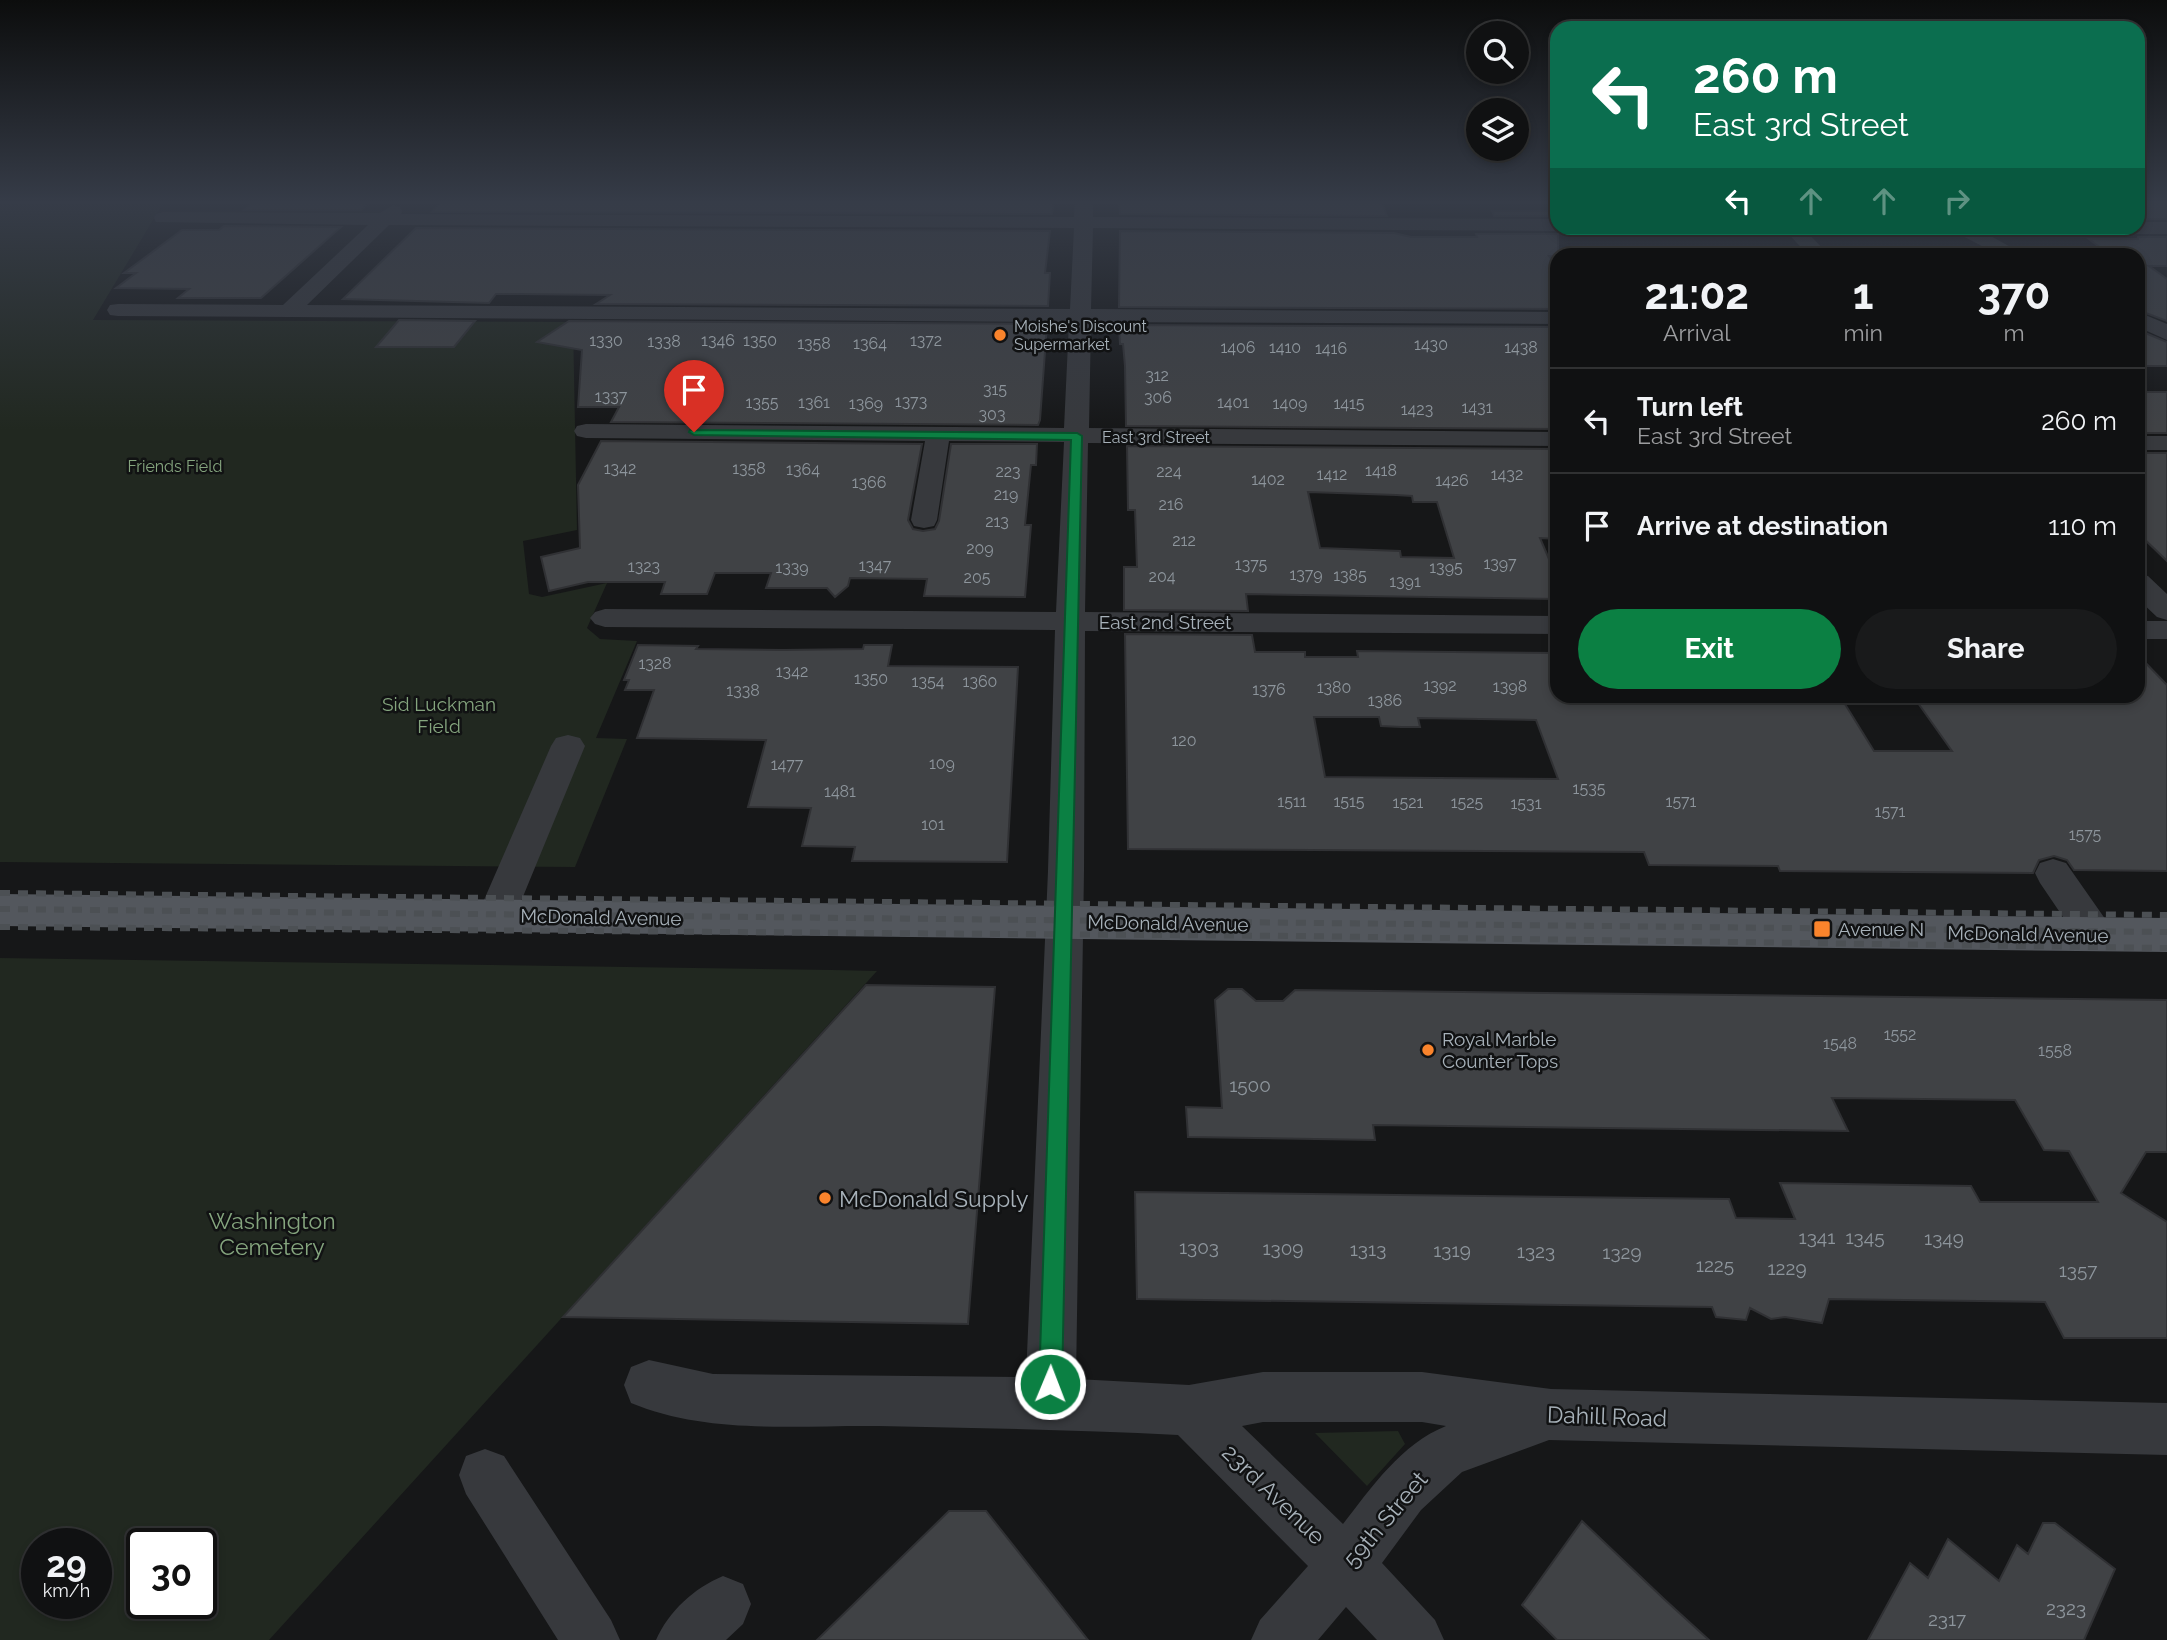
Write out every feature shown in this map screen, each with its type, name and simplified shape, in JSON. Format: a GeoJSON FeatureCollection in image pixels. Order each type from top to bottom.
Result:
{"type":"FeatureCollection","features":[{"type":"Feature","properties":{"kind":"main road","name":"McDonald Avenue"},"geometry":{"type":"LineString","coordinates":[[0,910],[2167,935]]}},
{"type":"Feature","properties":{"kind":"street"},"geometry":{"type":"LineString","coordinates":[[289,310],[324,277]]}},
{"type":"Feature","properties":{"kind":"street"},"geometry":{"type":"LineString","coordinates":[[1050,1403],[1070,621],[1082,277]]}},
{"type":"Feature","properties":{"kind":"street"},"geometry":{"type":"LineString","coordinates":[[118,310],[1550,318]]}},
{"type":"Feature","properties":{"kind":"street"},"geometry":{"type":"LineString","coordinates":[[2148,321],[2167,333]]}},
{"type":"Feature","properties":{"kind":"street","name":"East 3rd Street"},"geometry":{"type":"LineString","coordinates":[[586,431],[1550,439]]}},
{"type":"Feature","properties":{"kind":"street"},"geometry":{"type":"LineString","coordinates":[[924,520],[938,435]]}},
{"type":"Feature","properties":{"kind":"street"},"geometry":{"type":"LineString","coordinates":[[2145,443],[2167,443]]}},
{"type":"Feature","properties":{"kind":"street"},"geometry":{"type":"LineString","coordinates":[[2145,589],[2167,611]]}},
{"type":"Feature","properties":{"kind":"street","name":"East 2nd Street"},"geometry":{"type":"LineString","coordinates":[[604,618],[1550,625]]}},
{"type":"Feature","properties":{"kind":"street"},"geometry":{"type":"LineString","coordinates":[[2145,630],[2167,630]]}},
{"type":"Feature","properties":{"kind":"street"},"geometry":{"type":"LineString","coordinates":[[496,916],[568,746]]}},
{"type":"Feature","properties":{"kind":"street"},"geometry":{"type":"LineString","coordinates":[[2053,873],[2095,934]]}},
{"type":"Feature","properties":{"kind":"street","name":"Dahill Road"},"geometry":{"type":"LineString","coordinates":[[649,1385],[713,1399],[1050,1403],[1189,1410],[1264,1398],[1422,1397],[1551,1415],[2167,1429]]}},
{"type":"Feature","properties":{"kind":"street","name":"23rd Avenue"},"geometry":{"type":"LineString","coordinates":[[1189,1410],[1346,1565],[1415,1640]]}},
{"type":"Feature","properties":{"kind":"street","name":"59th Street"},"geometry":{"type":"LineString","coordinates":[[1280,1640],[1346,1565],[1402,1491],[1445,1452],[1551,1415]]}},
{"type":"Feature","properties":{"kind":"street"},"geometry":{"type":"LineString","coordinates":[[485,1475],[591,1640]]}},
{"type":"Feature","properties":{"kind":"green space"},"geometry":{"type":"Polygon","coordinates":[[[0,277],[119,277],[93,320],[573,322],[577,530],[523,541],[529,594],[542,597],[607,583],[587,628],[600,639],[637,641],[596,738],[627,739],[575,867],[0,862],[0,277]]]}},
{"type":"Feature","properties":{"kind":"green space","name":"Washington Cemetery"},"geometry":{"type":"Polygon","coordinates":[[[0,958],[877,971],[269,1640],[0,1640],[0,958]]]}},
{"type":"Feature","properties":{"kind":"green space"},"geometry":{"type":"Polygon","coordinates":[[[1398,1431],[1405,1444],[1367,1486],[1315,1433],[1398,1431]]]}},
{"type":"Feature","properties":{"kind":"building"},"geometry":{"type":"Polygon","coordinates":[[[131,277],[285,277],[261,298],[178,298],[189,289],[116,288],[131,277]]]}},
{"type":"Feature","properties":{"kind":"building"},"geometry":{"type":"Polygon","coordinates":[[[366,277],[1050,277],[1048,306],[596,304],[610,295],[520,294],[496,294],[489,303],[343,299],[366,277]]]}},
{"type":"Feature","properties":{"kind":"building"},"geometry":{"type":"Polygon","coordinates":[[[1119,277],[1550,277],[1550,309],[1119,307],[1119,277]]]}},
{"type":"Feature","properties":{"kind":"building"},"geometry":{"type":"Polygon","coordinates":[[[2145,277],[2167,279],[2167,321],[2145,313],[2145,277]]]}},
{"type":"Feature","properties":{"kind":"building"},"geometry":{"type":"Polygon","coordinates":[[[399,320],[475,321],[454,347],[376,347],[399,320]]]}},
{"type":"Feature","properties":{"kind":"building"},"geometry":{"type":"Polygon","coordinates":[[[569,321],[1047,324],[1040,420],[1038,425],[611,422],[619,407],[578,407],[582,350],[537,342],[569,321]]]}},
{"type":"Feature","properties":{"kind":"building"},"geometry":{"type":"Polygon","coordinates":[[[1119,325],[1550,327],[1550,429],[1126,426],[1125,366],[1123,344],[1120,344],[1119,325]]]}},
{"type":"Feature","properties":{"kind":"building"},"geometry":{"type":"Polygon","coordinates":[[[2145,333],[2167,342],[2167,366],[2145,366],[2145,333]]]}},
{"type":"Feature","properties":{"kind":"building"},"geometry":{"type":"Polygon","coordinates":[[[2145,392],[2167,392],[2167,433],[2145,433],[2145,392]]]}},
{"type":"Feature","properties":{"kind":"building"},"geometry":{"type":"Polygon","coordinates":[[[601,441],[922,444],[908,520],[913,529],[923,531],[935,529],[939,521],[951,444],[1037,444],[1036,465],[1031,465],[1025,525],[1031,525],[1025,597],[924,596],[927,579],[850,578],[848,586],[835,597],[827,588],[766,588],[771,573],[715,573],[707,594],[661,594],[665,582],[588,582],[549,591],[541,557],[580,548],[578,485],[601,441]]]}},
{"type":"Feature","properties":{"kind":"building"},"geometry":{"type":"Polygon","coordinates":[[[1127,446],[1550,449],[1550,539],[1540,538],[1550,561],[1550,599],[1246,594],[1248,611],[1124,610],[1124,567],[1137,567],[1135,510],[1128,510],[1127,446]],[[1308,492],[1320,548],[1400,551],[1401,557],[1454,558],[1437,502],[1413,502],[1412,496],[1308,492]]]}},
{"type":"Feature","properties":{"kind":"building"},"geometry":{"type":"Polygon","coordinates":[[[2145,453],[2167,453],[2167,561],[2145,540],[2145,453]]]}},
{"type":"Feature","properties":{"kind":"building"},"geometry":{"type":"Polygon","coordinates":[[[1125,634],[1252,635],[1255,652],[1305,652],[1305,657],[1358,657],[1357,651],[1550,653],[1550,703],[1844,703],[1874,751],[1952,751],[1918,703],[2145,703],[2145,662],[2167,685],[2167,871],[2074,870],[2067,860],[2054,856],[2039,860],[2033,873],[1780,871],[1778,866],[1649,865],[1644,852],[1128,849],[1125,634]],[[1314,717],[1325,777],[1558,779],[1536,720],[1418,718],[1420,727],[1381,726],[1379,717],[1314,717]]]}},
{"type":"Feature","properties":{"kind":"building"},"geometry":{"type":"Polygon","coordinates":[[[638,645],[783,650],[863,649],[864,645],[892,645],[888,666],[1018,667],[1007,862],[852,861],[855,847],[802,846],[811,808],[748,807],[766,740],[637,738],[654,690],[625,690],[629,680],[624,680],[638,645]]]}},
{"type":"Feature","properties":{"kind":"building","name":"McDonald Supply"},"geometry":{"type":"Polygon","coordinates":[[[866,985],[995,987],[968,1324],[563,1317],[866,985]]]}},
{"type":"Feature","properties":{"kind":"building"},"geometry":{"type":"Polygon","coordinates":[[[1228,989],[1242,989],[1256,1001],[1283,1001],[1295,990],[2167,1000],[2167,1152],[2146,1152],[2121,1193],[2167,1222],[2167,1338],[2064,1338],[2045,1302],[1829,1299],[1822,1323],[1785,1317],[1771,1319],[1750,1308],[1746,1320],[1716,1317],[1712,1307],[1137,1299],[1135,1192],[1729,1199],[1736,1218],[1795,1219],[1780,1183],[1971,1186],[1980,1202],[2098,1202],[2069,1151],[2044,1150],[2015,1100],[1832,1098],[1848,1131],[1373,1125],[1375,1140],[1188,1137],[1186,1107],[1222,1108],[1215,1000],[1228,989]]]}},
{"type":"Feature","properties":{"kind":"building"},"geometry":{"type":"Polygon","coordinates":[[[949,1511],[986,1511],[1088,1640],[817,1640],[949,1511]]]}},
{"type":"Feature","properties":{"kind":"building"},"geometry":{"type":"Polygon","coordinates":[[[1582,1521],[1709,1640],[1557,1640],[1522,1605],[1582,1521]]]}},
{"type":"Feature","properties":{"kind":"building"},"geometry":{"type":"Polygon","coordinates":[[[2043,1523],[2055,1523],[2115,1569],[2084,1640],[1868,1640],[1910,1563],[1928,1578],[1948,1539],[1999,1581],[2017,1545],[2028,1554],[2043,1523]]]}},
{"type":"Feature","properties":{"kind":"railway"},"geometry":{"type":"LineString","coordinates":[[0,893],[2167,915]]}},
{"type":"Feature","properties":{"kind":"railway"},"geometry":{"type":"LineString","coordinates":[[0,909],[2167,932]]}},
{"type":"Feature","properties":{"kind":"railway"},"geometry":{"type":"LineString","coordinates":[[0,927],[1302,936],[2167,948]]}},
{"type":"Feature","properties":{"kind":"place","name":"Moishe's Discount Supermarket"},"geometry":{"type":"Point","coordinates":[1000,335]}},
{"type":"Feature","properties":{"kind":"place","name":"Avenue N"},"geometry":{"type":"Point","coordinates":[1822,929]}},
{"type":"Feature","properties":{"kind":"place","name":"Royal Marble Counter Tops"},"geometry":{"type":"Point","coordinates":[1428,1050]}},
{"type":"Feature","properties":{"kind":"place","name":"McDonald Supply"},"geometry":{"type":"Point","coordinates":[825,1198]}},
{"type":"Feature","properties":{"kind":"route"},"geometry":{"type":"LineString","coordinates":[[694,432],[1077,436],[1069,638],[1066,871],[1050,1384]]}},
{"type":"Feature","properties":{"kind":"park label","name":"Friends Field"},"geometry":{"type":"Point","coordinates":[175,466]}},
{"type":"Feature","properties":{"kind":"park label","name":"Sid Luckman Field"},"geometry":{"type":"Point","coordinates":[439,715]}}]}
